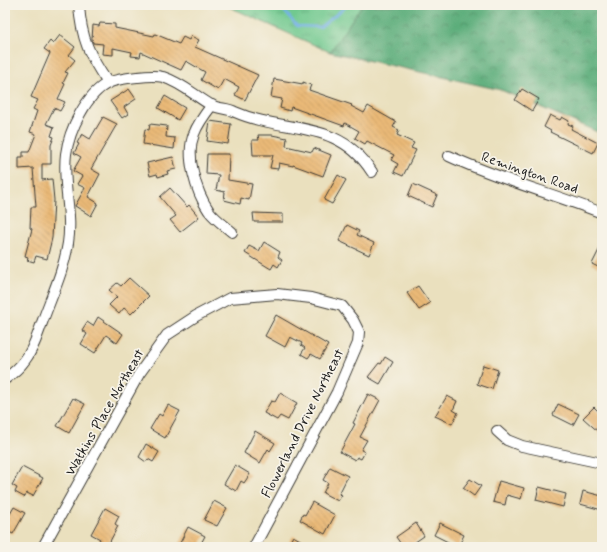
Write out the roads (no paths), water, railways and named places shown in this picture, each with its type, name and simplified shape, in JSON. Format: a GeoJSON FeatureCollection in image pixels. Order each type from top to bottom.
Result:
{"type":"FeatureCollection","features":[{"type":"Feature","properties":{"kind":"street"},"geometry":{"type":"LineString","coordinates":[[78,5],[83,35],[91,58],[108,83]]}},
{"type":"Feature","properties":{"kind":"street"},"geometry":{"type":"LineString","coordinates":[[5,379],[26,359],[34,342],[64,262],[68,243],[70,221],[65,169],[69,140],[76,121],[90,99],[108,83],[124,78],[146,76],[162,77],[188,88],[212,105],[232,110],[253,120],[308,129],[342,141],[358,154],[372,172]]}},
{"type":"Feature","properties":{"kind":"street"},"geometry":{"type":"LineString","coordinates":[[212,105],[203,116],[193,135],[191,167],[197,187],[208,210],[232,232]]}},
{"type":"Feature","properties":{"kind":"street","name":"Remington Road"},"geometry":{"type":"LineString","coordinates":[[449,156],[480,170],[562,197],[602,213]]}},
{"type":"Feature","properties":{"kind":"street","name":"Watkins Place Northeast"},"geometry":{"type":"LineString","coordinates":[[43,547],[140,374],[167,335],[196,316],[230,298],[277,294]]}},
{"type":"Feature","properties":{"kind":"street","name":"Flowerland Drive Northeast"},"geometry":{"type":"LineString","coordinates":[[254,547],[337,392],[358,343],[359,332],[353,320],[342,306],[310,298],[277,294]]}},
{"type":"Feature","properties":{"kind":"street"},"geometry":{"type":"LineString","coordinates":[[497,431],[507,440],[522,446],[602,463]]}},
{"type":"Feature","properties":{"kind":"waterway"},"geometry":{"type":"LineString","coordinates":[[279,5],[297,26],[320,27],[348,5]]}}]}
